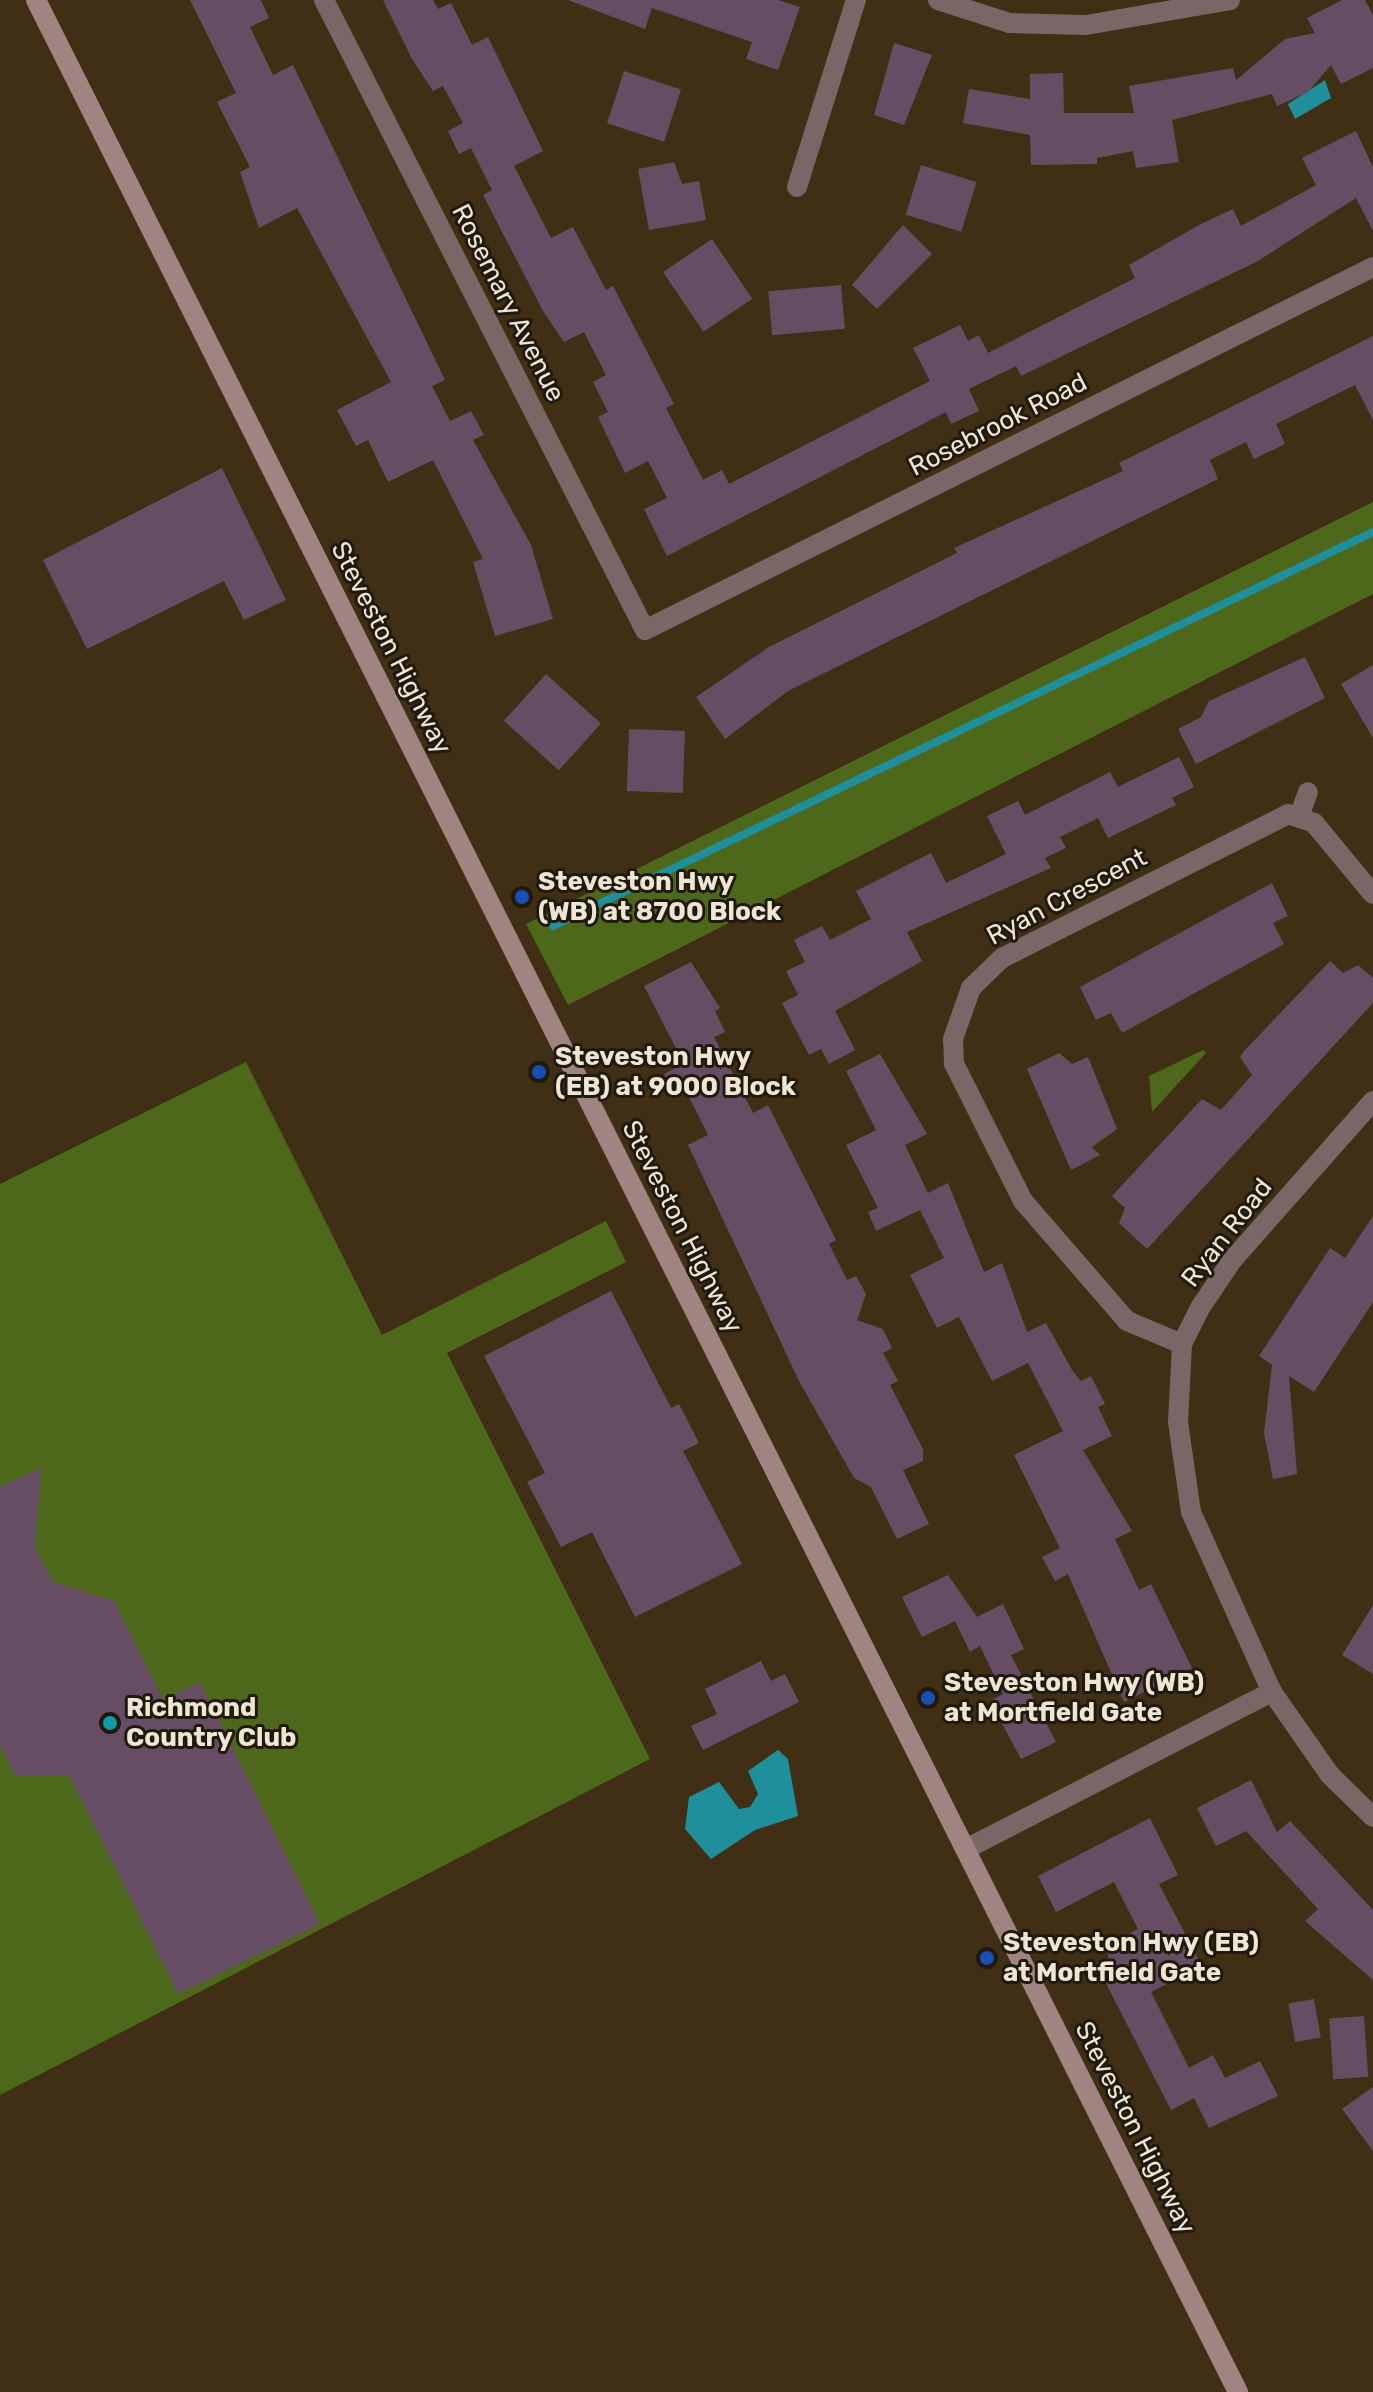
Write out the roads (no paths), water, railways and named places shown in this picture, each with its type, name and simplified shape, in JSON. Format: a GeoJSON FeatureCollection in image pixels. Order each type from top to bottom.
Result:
{"type":"FeatureCollection","features":[{"type":"Feature","properties":{"kind":"main road","name":"Steveston Highway"},"geometry":{"type":"LineString","coordinates":[[36,0],[1238,2392]]}},
{"type":"Feature","properties":{"kind":"street","name":"Rosemary Avenue"},"geometry":{"type":"LineString","coordinates":[[324,0],[645,630]]}},
{"type":"Feature","properties":{"kind":"street"},"geometry":{"type":"LineString","coordinates":[[797,187],[856,0]]}},
{"type":"Feature","properties":{"kind":"street"},"geometry":{"type":"LineString","coordinates":[[938,0],[1009,23],[1086,25],[1230,0]]}},
{"type":"Feature","properties":{"kind":"street","name":"Rosebrook Road"},"geometry":{"type":"LineString","coordinates":[[645,630],[1373,267]]}},
{"type":"Feature","properties":{"kind":"street"},"geometry":{"type":"LineString","coordinates":[[1308,792],[1300,814],[1373,894]]}},
{"type":"Feature","properties":{"kind":"street","name":"Ryan Crescent"},"geometry":{"type":"LineString","coordinates":[[1182,1344],[1127,1321],[1032,1213],[954,1064],[953,1039],[971,988],[994,963],[1279,817],[1300,814]]}},
{"type":"Feature","properties":{"kind":"street","name":"Ryan Road"},"geometry":{"type":"LineString","coordinates":[[1373,1101],[1233,1259],[1182,1344],[1178,1422],[1191,1512],[1272,1692],[1330,1775],[1373,1817]]}},
{"type":"Feature","properties":{"kind":"street"},"geometry":{"type":"LineString","coordinates":[[966,1849],[1272,1692]]}},
{"type":"Feature","properties":{"kind":"water"},"geometry":{"type":"Polygon","coordinates":[[[1325,80],[1331,98],[1295,119],[1288,104],[1325,80]]]}},
{"type":"Feature","properties":{"kind":"water"},"geometry":{"type":"Polygon","coordinates":[[[778,1750],[788,1759],[798,1816],[755,1830],[711,1859],[685,1829],[689,1797],[719,1782],[739,1809],[750,1807],[758,1794],[748,1771],[778,1750]]]}},
{"type":"Feature","properties":{"kind":"waterway"},"geometry":{"type":"LineString","coordinates":[[553,926],[1373,532]]}},
{"type":"Feature","properties":{"kind":"place","name":"Steveston Hwy (WB) at 8700 Block"},"geometry":{"type":"Point","coordinates":[522,897]}},
{"type":"Feature","properties":{"kind":"place","name":"Steveston Hwy (EB) at 9000 Block"},"geometry":{"type":"Point","coordinates":[539,1072]}},
{"type":"Feature","properties":{"kind":"place","name":"Steveston Hwy (WB) at Mortfield Gate"},"geometry":{"type":"Point","coordinates":[928,1698]}},
{"type":"Feature","properties":{"kind":"place","name":"Richmond Country Club"},"geometry":{"type":"Point","coordinates":[110,1723]}},
{"type":"Feature","properties":{"kind":"place","name":"Steveston Hwy (EB) at Mortfield Gate"},"geometry":{"type":"Point","coordinates":[987,1958]}}]}
